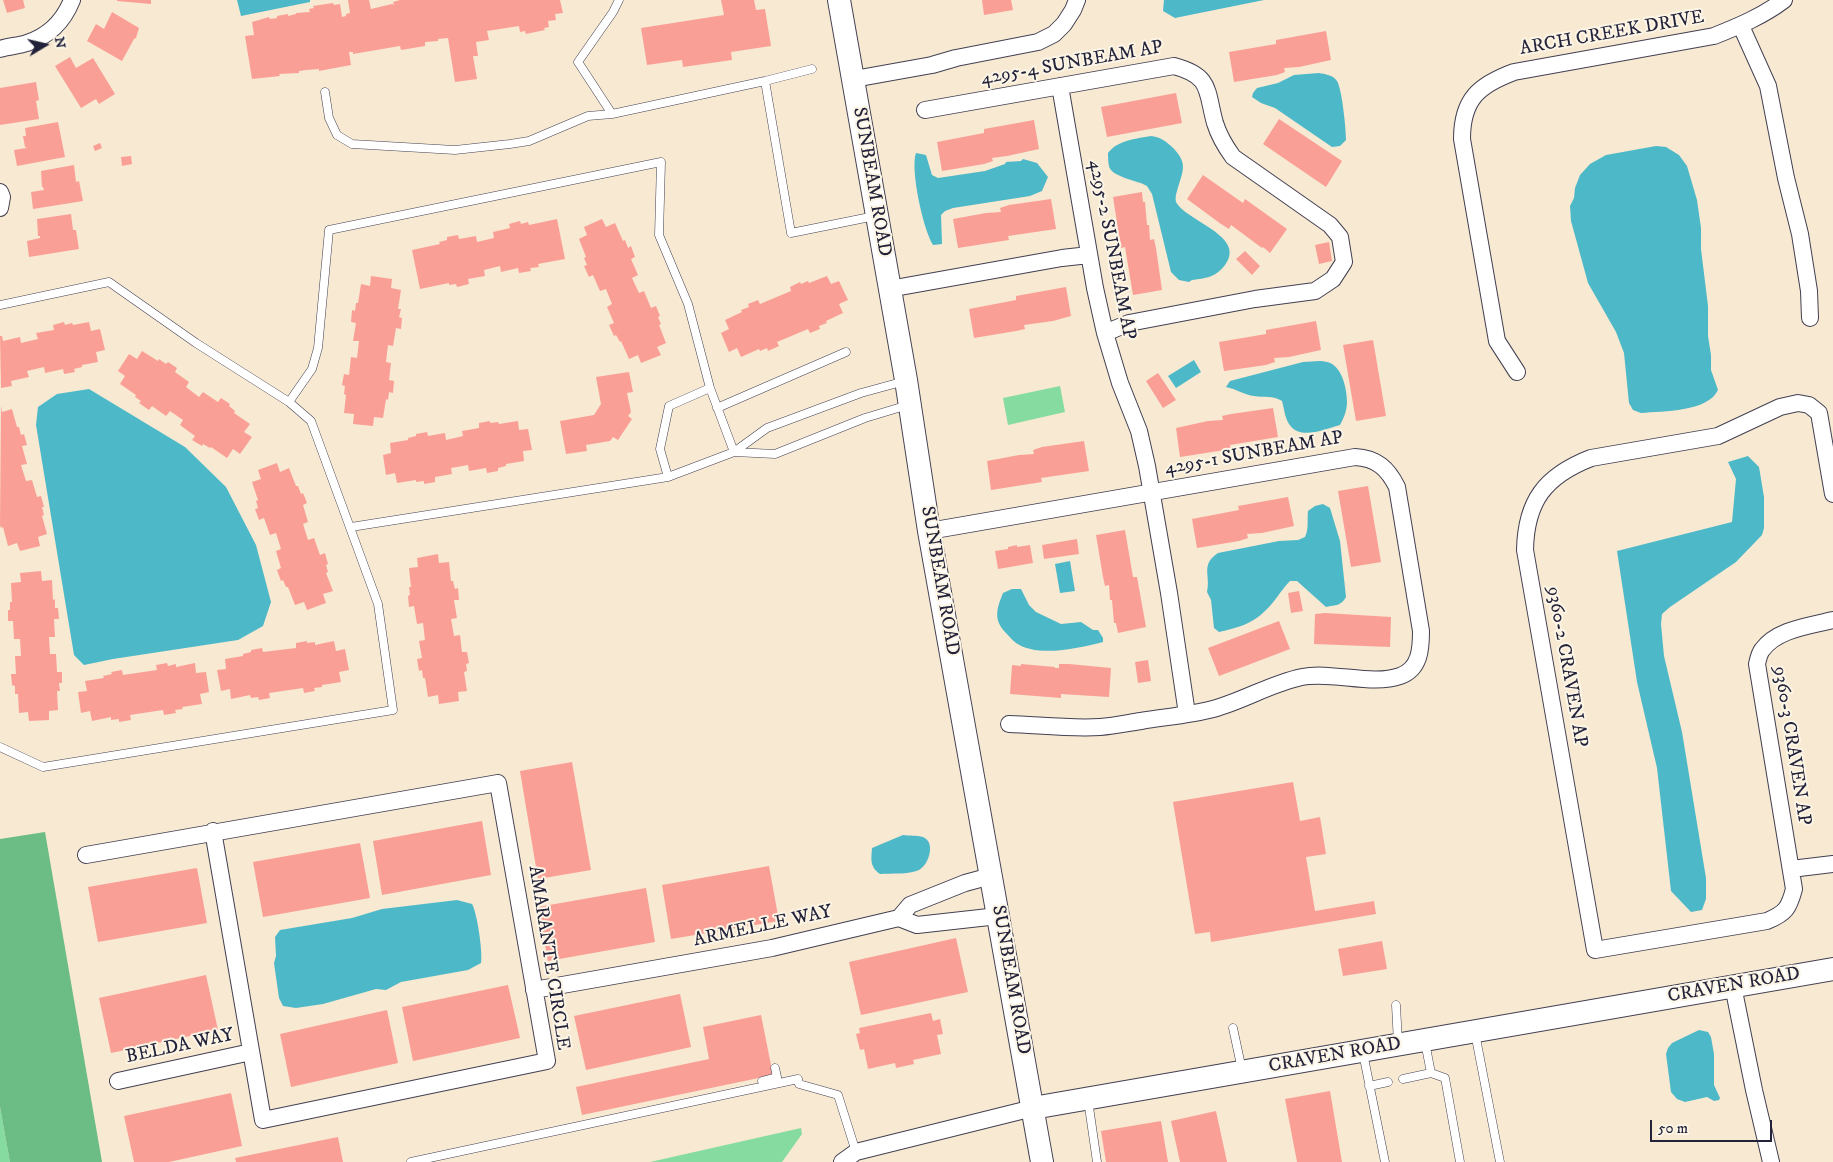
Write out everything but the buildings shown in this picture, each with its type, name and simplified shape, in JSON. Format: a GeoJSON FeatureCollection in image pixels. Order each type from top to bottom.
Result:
{"type":"FeatureCollection","features":[{"type":"Feature","properties":{"kind":"street"},"geometry":{"type":"LineString","coordinates":[[0,49],[27,43],[43,36],[56,26],[68,11],[72,0]]}},
{"type":"Feature","properties":{"kind":"street","name":"SUNBEAM ROAD"},"geometry":{"type":"LineString","coordinates":[[839,0],[906,380],[929,531],[1042,1162]]}},
{"type":"Feature","properties":{"kind":"street"},"geometry":{"type":"LineString","coordinates":[[854,79],[932,65],[956,58],[1038,42],[1054,34],[1064,24],[1074,10],[1077,0]]}},
{"type":"Feature","properties":{"kind":"street","name":"ARCH CREEK DRIVE"},"geometry":{"type":"LineString","coordinates":[[1517,372],[1496,341],[1462,139],[1462,124],[1466,109],[1474,96],[1481,88],[1495,79],[1514,72],[1714,36],[1741,26],[1784,0]]}},
{"type":"Feature","properties":{"kind":"street"},"geometry":{"type":"LineString","coordinates":[[1741,26],[1768,86],[1786,178],[1800,234],[1809,291],[1810,318]]}},
{"type":"Feature","properties":{"kind":"street","name":"4295-4 SUNBEAM AP"},"geometry":{"type":"LineString","coordinates":[[925,110],[1174,66],[1190,70],[1200,78],[1208,89],[1216,124],[1224,144],[1233,157],[1330,225],[1340,236],[1344,262],[1333,279],[1315,291],[1255,299],[1138,322],[1105,333]]}},
{"type":"Feature","properties":{"kind":"street","name":"4295-2 SUNBEAM AP"},"geometry":{"type":"LineString","coordinates":[[1060,86],[1089,255],[1105,333],[1120,383],[1138,431],[1151,492],[1169,593],[1187,714]]}},
{"type":"Feature","properties":{"kind":"street"},"geometry":{"type":"LineString","coordinates":[[0,192],[2,197],[0,208]]}},
{"type":"Feature","properties":{"kind":"street"},"geometry":{"type":"LineString","coordinates":[[889,288],[1089,255]]}},
{"type":"Feature","properties":{"kind":"street","name":"9360-2 CRAVEN AP"},"geometry":{"type":"LineString","coordinates":[[1791,868],[1794,889],[1790,903],[1782,914],[1767,921],[1595,950],[1525,550],[1525,528],[1531,508],[1541,491],[1557,475],[1573,465],[1591,458],[1718,436],[1780,407],[1798,403],[1809,405],[1819,413],[1833,494]]}},
{"type":"Feature","properties":{"kind":"street","name":"4295-1 SUNBEAM AP"},"geometry":{"type":"LineString","coordinates":[[929,531],[1355,457],[1366,457],[1382,464],[1391,475],[1397,487],[1420,622],[1421,646],[1418,659],[1412,669],[1401,675],[1384,679],[1303,677],[1288,681],[1242,700],[1211,709],[1100,727],[1009,724]]}},
{"type":"Feature","properties":{"kind":"street","name":"9360-3 CRAVEN AP"},"geometry":{"type":"LineString","coordinates":[[1791,868],[1757,664],[1761,651],[1770,641],[1785,632],[1833,620]]}},
{"type":"Feature","properties":{"kind":"street","name":"AMARANTE CIRCLE"},"geometry":{"type":"LineString","coordinates":[[498,783],[534,990],[547,1061],[263,1120],[213,831],[498,783]]}},
{"type":"Feature","properties":{"kind":"street"},"geometry":{"type":"LineString","coordinates":[[86,855],[213,831]]}},
{"type":"Feature","properties":{"kind":"street"},"geometry":{"type":"LineString","coordinates":[[1791,868],[1833,864]]}},
{"type":"Feature","properties":{"kind":"street","name":"ARMELLE WAY"},"geometry":{"type":"LineString","coordinates":[[534,990],[772,948],[899,918],[910,905],[990,876]]}},
{"type":"Feature","properties":{"kind":"street"},"geometry":{"type":"LineString","coordinates":[[899,918],[917,925],[998,916]]}},
{"type":"Feature","properties":{"kind":"street","name":"CRAVEN ROAD"},"geometry":{"type":"LineString","coordinates":[[842,1162],[856,1152],[1033,1108],[1833,969]]}},
{"type":"Feature","properties":{"kind":"street"},"geometry":{"type":"LineString","coordinates":[[1733,986],[1771,1162]]}},
{"type":"Feature","properties":{"kind":"street","name":"BELDA WAY"},"geometry":{"type":"LineString","coordinates":[[118,1081],[251,1052]]}},
{"type":"Feature","properties":{"kind":"lane"},"geometry":{"type":"LineString","coordinates":[[612,114],[578,62],[613,12],[619,0]]}},
{"type":"Feature","properties":{"kind":"lane"},"geometry":{"type":"LineString","coordinates":[[325,92],[329,118],[337,135],[352,144],[455,150],[529,142],[588,116],[612,114],[812,69]]}},
{"type":"Feature","properties":{"kind":"lane"},"geometry":{"type":"LineString","coordinates":[[765,81],[791,233],[877,216]]}},
{"type":"Feature","properties":{"kind":"lane"},"geometry":{"type":"LineString","coordinates":[[289,402],[312,369],[318,348],[329,230],[660,162],[659,235],[688,304],[710,388],[734,452]]}},
{"type":"Feature","properties":{"kind":"lane"},"geometry":{"type":"LineString","coordinates":[[0,305],[109,282],[196,343],[289,402],[312,421],[378,604],[393,710],[43,766],[0,747]]}},
{"type":"Feature","properties":{"kind":"lane"},"geometry":{"type":"LineString","coordinates":[[717,408],[846,352]]}},
{"type":"Feature","properties":{"kind":"lane"},"geometry":{"type":"LineString","coordinates":[[351,527],[668,477],[734,452],[767,428],[861,392],[906,380]]}},
{"type":"Feature","properties":{"kind":"lane"},"geometry":{"type":"LineString","coordinates":[[668,477],[660,448],[669,406],[710,388]]}},
{"type":"Feature","properties":{"kind":"lane"},"geometry":{"type":"LineString","coordinates":[[734,452],[775,454],[865,418],[910,405]]}},
{"type":"Feature","properties":{"kind":"lane"},"geometry":{"type":"LineString","coordinates":[[1396,1005],[1398,1045]]}},
{"type":"Feature","properties":{"kind":"lane"},"geometry":{"type":"LineString","coordinates":[[1233,1028],[1242,1072]]}},
{"type":"Feature","properties":{"kind":"lane"},"geometry":{"type":"LineString","coordinates":[[1474,1031],[1500,1162]]}},
{"type":"Feature","properties":{"kind":"lane"},"geometry":{"type":"LineString","coordinates":[[1424,1040],[1431,1073]]}},
{"type":"Feature","properties":{"kind":"lane"},"geometry":{"type":"LineString","coordinates":[[1362,1051],[1385,1162]]}},
{"type":"Feature","properties":{"kind":"lane"},"geometry":{"type":"LineString","coordinates":[[411,1162],[762,1082],[777,1077],[775,1068]]}},
{"type":"Feature","properties":{"kind":"lane"},"geometry":{"type":"LineString","coordinates":[[1403,1079],[1431,1073],[1445,1078],[1460,1162]]}},
{"type":"Feature","properties":{"kind":"lane"},"geometry":{"type":"LineString","coordinates":[[762,1082],[798,1079],[799,1084],[838,1095],[856,1152]]}},
{"type":"Feature","properties":{"kind":"lane"},"geometry":{"type":"LineString","coordinates":[[1369,1086],[1388,1082]]}},
{"type":"Feature","properties":{"kind":"lane"},"geometry":{"type":"LineString","coordinates":[[1088,1099],[1097,1162]]}},
{"type":"Feature","properties":{"kind":"green space"},"geometry":{"type":"Polygon","coordinates":[[[1060,386],[1065,412],[1008,425],[1003,398],[1060,386]]]}},
{"type":"Feature","properties":{"kind":"green space"},"geometry":{"type":"Polygon","coordinates":[[[45,832],[102,1162],[10,1162],[0,1107],[0,839],[45,832]]]}},
{"type":"Feature","properties":{"kind":"green space"},"geometry":{"type":"Polygon","coordinates":[[[0,1107],[10,1162],[0,1162],[0,1107]]]}},
{"type":"Feature","properties":{"kind":"green space"},"geometry":{"type":"Polygon","coordinates":[[[801,1128],[802,1134],[782,1162],[650,1162],[801,1128]]]}},
{"type":"Feature","properties":{"kind":"water"},"geometry":{"type":"Polygon","coordinates":[[[237,0],[310,0],[310,2],[241,16],[237,0]]]}},
{"type":"Feature","properties":{"kind":"water"},"geometry":{"type":"Polygon","coordinates":[[[1164,0],[1264,0],[1175,18],[1163,11],[1164,0]]]}},
{"type":"Feature","properties":{"kind":"water"},"geometry":{"type":"Polygon","coordinates":[[[1319,73],[1333,77],[1339,85],[1346,140],[1340,146],[1332,147],[1275,108],[1261,103],[1252,97],[1257,88],[1278,83],[1294,75],[1319,73]]]}},
{"type":"Feature","properties":{"kind":"water"},"geometry":{"type":"Polygon","coordinates":[[[1151,136],[1164,140],[1177,152],[1182,162],[1183,167],[1176,202],[1191,216],[1222,237],[1228,246],[1230,255],[1225,265],[1218,273],[1210,277],[1189,282],[1179,280],[1171,272],[1152,194],[1147,186],[1119,176],[1109,166],[1108,153],[1117,145],[1151,136]]]}},
{"type":"Feature","properties":{"kind":"water"},"geometry":{"type":"Polygon","coordinates":[[[1656,146],[1666,147],[1679,155],[1687,166],[1697,200],[1708,306],[1711,370],[1718,390],[1705,403],[1695,406],[1672,411],[1641,413],[1633,410],[1629,403],[1624,353],[1616,332],[1588,283],[1571,221],[1570,206],[1580,175],[1590,164],[1606,155],[1656,146]]]}},
{"type":"Feature","properties":{"kind":"water"},"geometry":{"type":"Polygon","coordinates":[[[916,153],[926,155],[932,175],[938,178],[985,171],[1006,162],[1021,161],[1023,159],[1037,163],[1048,177],[1042,191],[1030,196],[953,208],[945,211],[941,215],[942,244],[933,245],[925,226],[916,185],[916,153]]]}},
{"type":"Feature","properties":{"kind":"water"},"geometry":{"type":"Polygon","coordinates":[[[1194,360],[1201,372],[1176,388],[1168,376],[1194,360]]]}},
{"type":"Feature","properties":{"kind":"water"},"geometry":{"type":"Polygon","coordinates":[[[1318,361],[1332,364],[1343,378],[1347,402],[1345,414],[1340,425],[1320,431],[1300,432],[1289,424],[1282,401],[1279,399],[1258,397],[1226,387],[1230,381],[1303,362],[1318,361]]]}},
{"type":"Feature","properties":{"kind":"water"},"geometry":{"type":"Polygon","coordinates":[[[89,389],[185,447],[226,487],[256,545],[271,602],[263,626],[238,640],[84,665],[74,655],[36,425],[38,407],[57,394],[89,389]]]}},
{"type":"Feature","properties":{"kind":"water"},"geometry":{"type":"Polygon","coordinates":[[[1748,456],[1759,467],[1764,497],[1764,528],[1762,535],[1736,562],[1662,614],[1664,656],[1682,732],[1706,878],[1706,899],[1702,910],[1691,912],[1671,891],[1657,768],[1637,682],[1617,551],[1732,522],[1736,479],[1728,462],[1748,456]]]}},
{"type":"Feature","properties":{"kind":"water"},"geometry":{"type":"Polygon","coordinates":[[[1323,504],[1330,508],[1340,541],[1346,597],[1344,600],[1338,605],[1326,607],[1297,581],[1290,581],[1269,607],[1255,619],[1238,627],[1219,632],[1214,628],[1211,600],[1207,592],[1207,571],[1209,562],[1213,557],[1218,553],[1279,541],[1298,540],[1305,537],[1308,511],[1315,506],[1323,504]]]}},
{"type":"Feature","properties":{"kind":"water"},"geometry":{"type":"Polygon","coordinates":[[[1070,561],[1075,591],[1060,593],[1055,564],[1070,561]]]}},
{"type":"Feature","properties":{"kind":"water"},"geometry":{"type":"Polygon","coordinates":[[[1012,589],[1021,589],[1029,605],[1036,612],[1061,624],[1081,622],[1093,630],[1098,630],[1103,638],[1103,642],[1071,649],[1047,651],[1025,648],[1016,643],[1001,627],[997,613],[1003,593],[1012,589]]]}},
{"type":"Feature","properties":{"kind":"water"},"geometry":{"type":"Polygon","coordinates":[[[903,835],[921,836],[927,840],[930,854],[926,863],[915,872],[880,874],[874,869],[872,863],[872,848],[903,835]]]}},
{"type":"Feature","properties":{"kind":"water"},"geometry":{"type":"Polygon","coordinates":[[[457,900],[472,904],[474,908],[478,924],[481,963],[468,970],[401,982],[386,990],[376,989],[323,1004],[296,1008],[283,1006],[279,998],[274,963],[276,956],[275,937],[280,930],[352,918],[382,909],[457,900]]]}},
{"type":"Feature","properties":{"kind":"water"},"geometry":{"type":"Polygon","coordinates":[[[1699,1030],[1708,1032],[1711,1037],[1714,1054],[1714,1085],[1720,1098],[1714,1101],[1707,1097],[1685,1102],[1677,1099],[1671,1092],[1666,1054],[1672,1043],[1699,1030]]]}}]}
